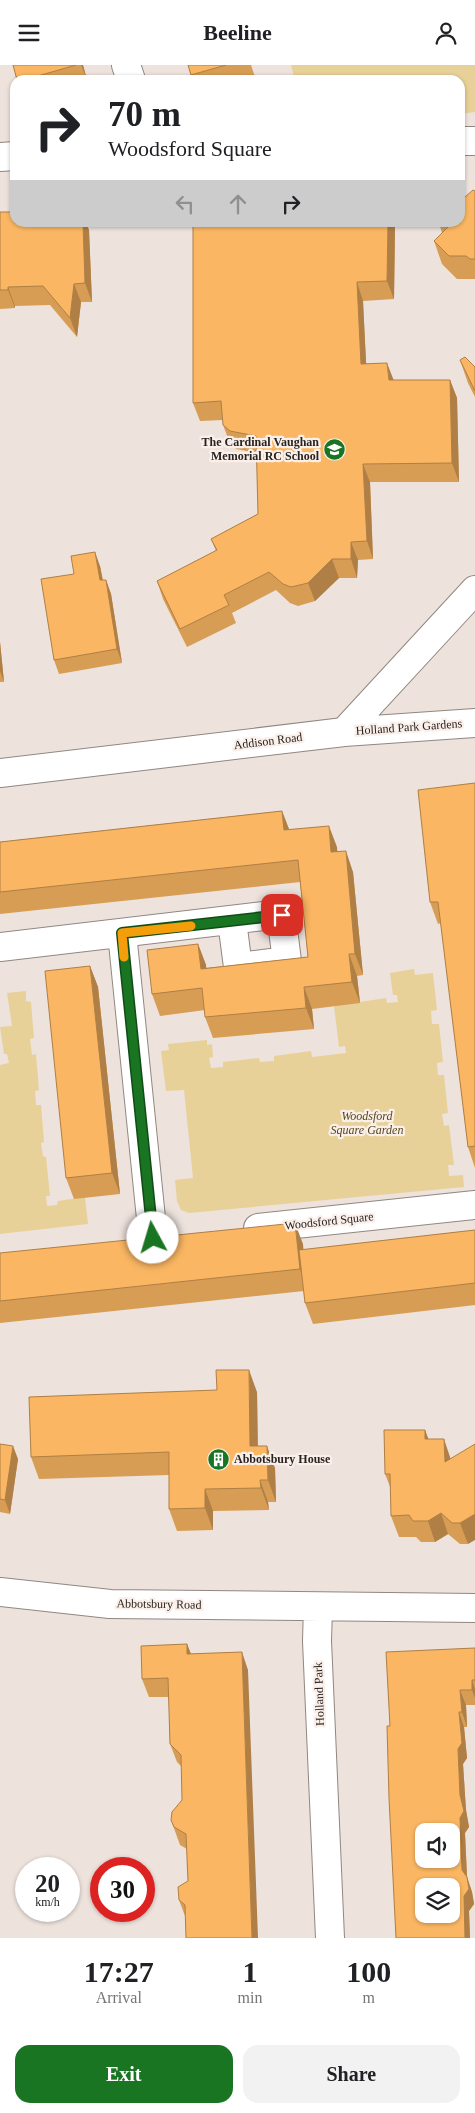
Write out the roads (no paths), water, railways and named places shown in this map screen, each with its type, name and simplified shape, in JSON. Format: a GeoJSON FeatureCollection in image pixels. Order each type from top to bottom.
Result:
{"type":"FeatureCollection","features":[{"type":"Feature","properties":{"kind":"street"},"geometry":{"type":"LineString","coordinates":[[344,732],[475,590]]}},
{"type":"Feature","properties":{"kind":"street","name":"Holland Park Gardens"},"geometry":{"type":"LineString","coordinates":[[344,732],[475,723]]}},
{"type":"Feature","properties":{"kind":"street","name":"Addison Road"},"geometry":{"type":"LineString","coordinates":[[0,773],[344,732]]}},
{"type":"Feature","properties":{"kind":"street"},"geometry":{"type":"LineString","coordinates":[[0,947],[232,921]]}},
{"type":"Feature","properties":{"kind":"street"},"geometry":{"type":"LineString","coordinates":[[122,933],[153,1238]]}},
{"type":"Feature","properties":{"kind":"street","name":"Woodsford Square"},"geometry":{"type":"LineString","coordinates":[[238,1230],[475,1205]]}},
{"type":"Feature","properties":{"kind":"street"},"geometry":{"type":"LineString","coordinates":[[125,1241],[181,1235]]}},
{"type":"Feature","properties":{"kind":"street","name":"Abbotsbury Road"},"geometry":{"type":"LineString","coordinates":[[0,1592],[110,1603],[318,1607]]}},
{"type":"Feature","properties":{"kind":"street"},"geometry":{"type":"LineString","coordinates":[[318,1607],[475,1608]]}},
{"type":"Feature","properties":{"kind":"street","name":"Holland Park"},"geometry":{"type":"LineString","coordinates":[[318,1607],[317,1641],[330,1938]]}},
{"type":"Feature","properties":{"kind":"place","name":"The Cardinal Vaughan Memorial RC School"},"geometry":{"type":"Point","coordinates":[335,449]}},
{"type":"Feature","properties":{"kind":"place","name":"Abbotsbury House"},"geometry":{"type":"Point","coordinates":[218,1459]}},
{"type":"Feature","properties":{"kind":"park label","name":"Woodsford Square Garden"},"geometry":{"type":"Point","coordinates":[367,1123]}}]}
